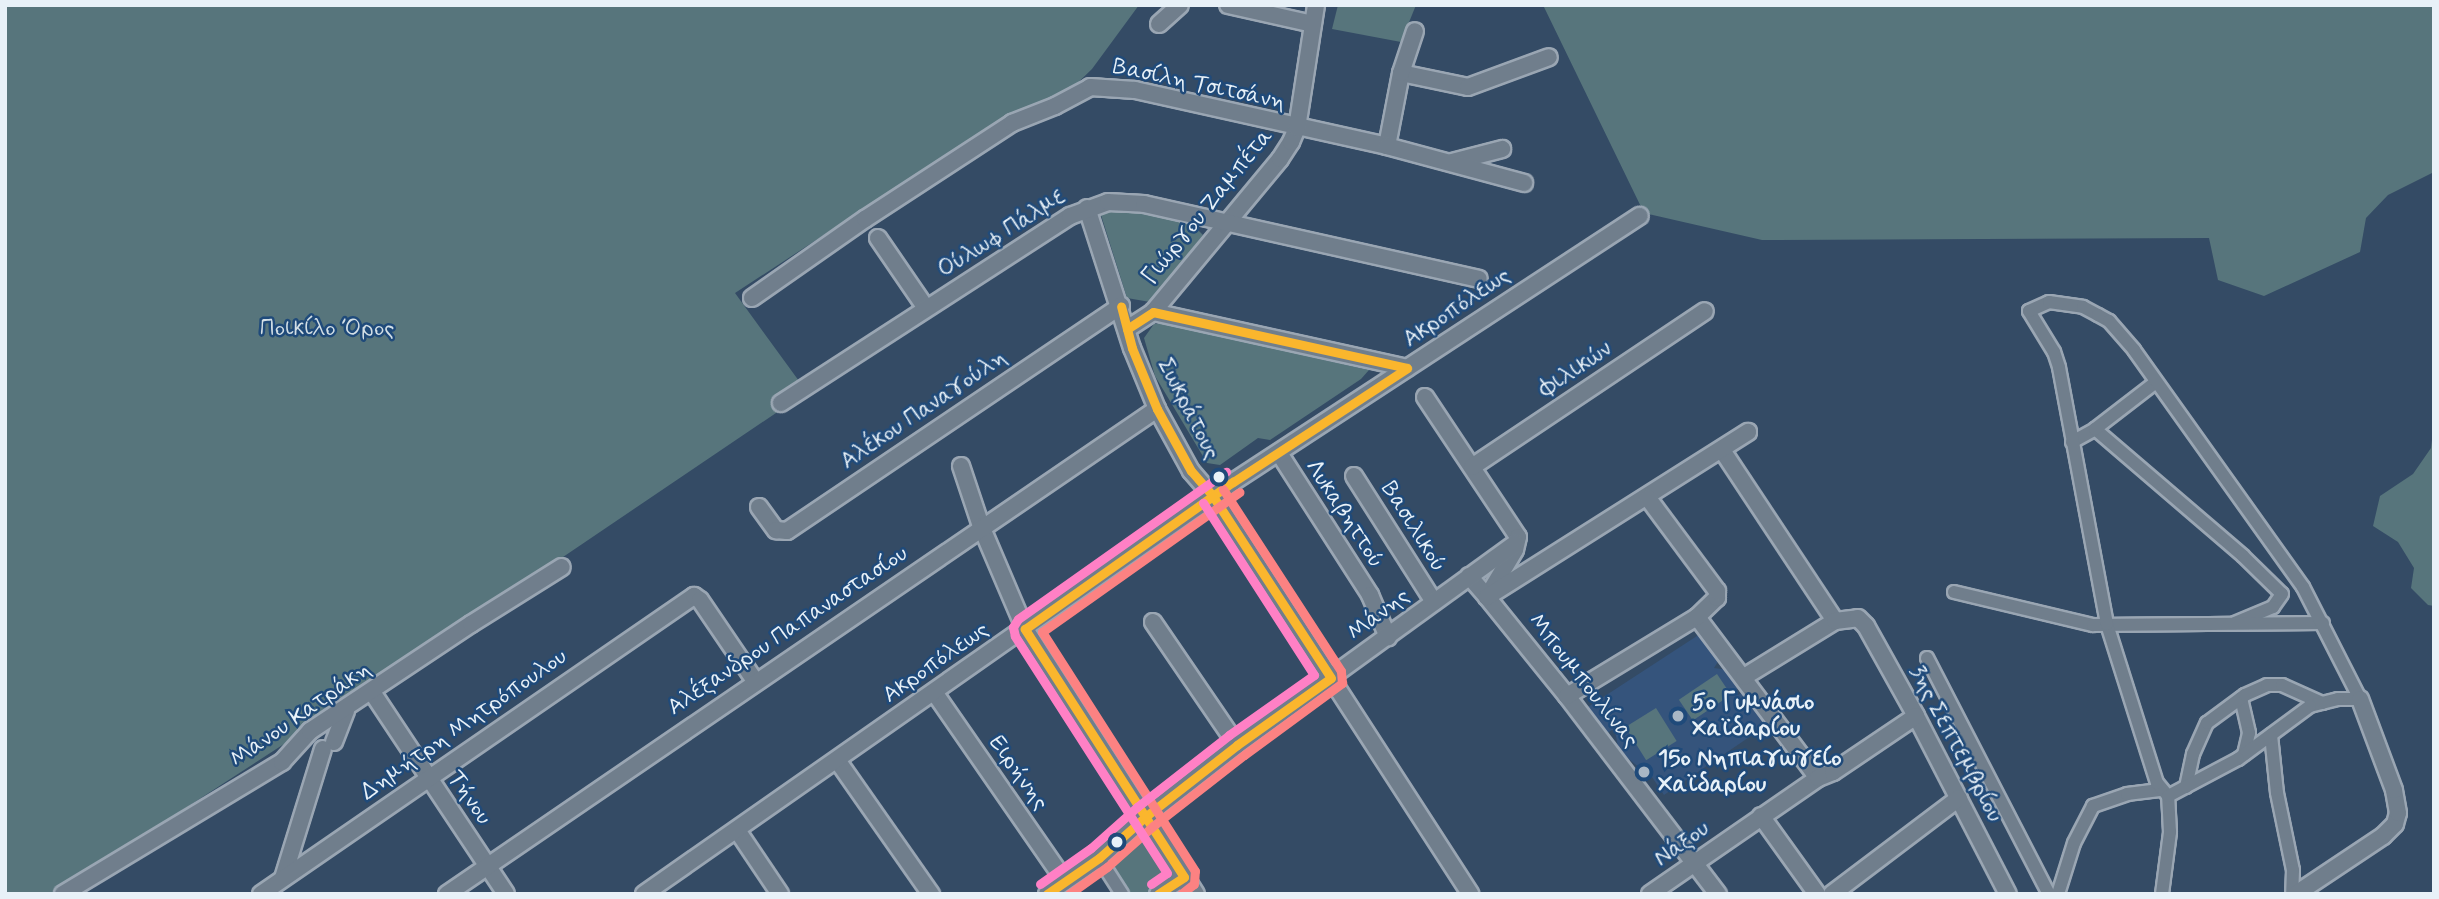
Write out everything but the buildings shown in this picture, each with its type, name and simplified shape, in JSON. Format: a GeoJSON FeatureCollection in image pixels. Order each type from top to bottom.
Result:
{"type":"FeatureCollection","features":[{"type":"Feature","properties":{"kind":"street"},"geometry":{"type":"LineString","coordinates":[[1159,24],[1180,5]]}},
{"type":"Feature","properties":{"kind":"street"},"geometry":{"type":"LineString","coordinates":[[1228,5],[1313,24]]}},
{"type":"Feature","properties":{"kind":"street","name":"Γιώργου Ζαμπέτα"},"geometry":{"type":"LineString","coordinates":[[1153,312],[1280,159],[1297,128],[1316,5]]}},
{"type":"Feature","properties":{"kind":"street"},"geometry":{"type":"LineString","coordinates":[[1387,146],[1401,73],[1415,31]]}},
{"type":"Feature","properties":{"kind":"street"},"geometry":{"type":"LineString","coordinates":[[1401,73],[1468,87],[1549,57]]}},
{"type":"Feature","properties":{"kind":"street","name":"Βασίλη Τσιτσάνη"},"geometry":{"type":"LineString","coordinates":[[752,298],[865,219],[1012,123],[1052,108],[1090,87],[1135,90],[1387,146],[1524,183]]}},
{"type":"Feature","properties":{"kind":"street"},"geometry":{"type":"LineString","coordinates":[[1450,163],[1502,149]]}},
{"type":"Feature","properties":{"kind":"street","name":"Ούλωφ Πάλμε"},"geometry":{"type":"LineString","coordinates":[[781,403],[926,308],[1087,208],[1108,202],[1126,202],[1225,222],[1479,279]]}},
{"type":"Feature","properties":{"kind":"street","name":"Σωκράτους"},"geometry":{"type":"LineString","coordinates":[[1087,208],[1127,329],[1157,408],[1191,471],[1213,496],[1470,894]]}},
{"type":"Feature","properties":{"kind":"street","name":"Ακροπόλεως"},"geometry":{"type":"LineString","coordinates":[[644,894],[1213,496],[1640,216]]}},
{"type":"Feature","properties":{"kind":"street"},"geometry":{"type":"LineString","coordinates":[[878,238],[926,308]]}},
{"type":"Feature","properties":{"kind":"street"},"geometry":{"type":"LineString","coordinates":[[2162,894],[2171,832],[2165,793],[2140,732],[2107,624],[2059,367],[2054,352],[2031,316],[2031,307],[2049,302],[2068,304],[2098,314],[2109,321],[2134,350],[2286,562],[2323,623],[2360,699],[2394,790],[2398,813],[2395,824],[2383,836],[2294,894]]}},
{"type":"Feature","properties":{"kind":"street","name":"Αλέκου Παναγούλη"},"geometry":{"type":"LineString","coordinates":[[760,507],[776,530],[787,531],[1121,306]]}},
{"type":"Feature","properties":{"kind":"street","name":"Φιλικών"},"geometry":{"type":"LineString","coordinates":[[1472,467],[1705,311]]}},
{"type":"Feature","properties":{"kind":"street"},"geometry":{"type":"LineString","coordinates":[[1127,329],[1153,312],[1406,368]]}},
{"type":"Feature","properties":{"kind":"street"},"geometry":{"type":"LineString","coordinates":[[2072,442],[2095,429],[2156,382]]}},
{"type":"Feature","properties":{"kind":"street"},"geometry":{"type":"LineString","coordinates":[[1425,397],[1515,532],[1518,542],[1487,597]]}},
{"type":"Feature","properties":{"kind":"street","name":"Αλέξανδρου Παπαναστασίου"},"geometry":{"type":"LineString","coordinates":[[446,894],[1157,408]]}},
{"type":"Feature","properties":{"kind":"street"},"geometry":{"type":"LineString","coordinates":[[2095,429],[2243,556],[2282,594],[2273,607],[2228,625]]}},
{"type":"Feature","properties":{"kind":"street"},"geometry":{"type":"LineString","coordinates":[[1487,597],[1648,498],[1748,432]]}},
{"type":"Feature","properties":{"kind":"street"},"geometry":{"type":"LineString","coordinates":[[1722,450],[1835,621],[1744,677]]}},
{"type":"Feature","properties":{"kind":"street","name":"Λυκαβηττού"},"geometry":{"type":"LineString","coordinates":[[1279,453],[1370,596],[1388,637]]}},
{"type":"Feature","properties":{"kind":"street"},"geometry":{"type":"LineString","coordinates":[[961,466],[981,526],[1025,629],[1189,886],[1158,894]]}},
{"type":"Feature","properties":{"kind":"street","name":"Βασιλικού"},"geometry":{"type":"LineString","coordinates":[[1354,476],[1433,602]]}},
{"type":"Feature","properties":{"kind":"street"},"geometry":{"type":"LineString","coordinates":[[1567,696],[1697,617],[1714,603],[1717,591],[1648,498]]}},
{"type":"Feature","properties":{"kind":"street","name":"Μάνης"},"geometry":{"type":"LineString","coordinates":[[1047,894],[1099,858],[1145,817],[1237,745],[1518,542]]}},
{"type":"Feature","properties":{"kind":"street","name":"Μάνου Κατράκη"},"geometry":{"type":"LineString","coordinates":[[63,894],[282,762],[310,731],[562,567]]}},
{"type":"Feature","properties":{"kind":"street"},"geometry":{"type":"LineString","coordinates":[[1469,576],[1487,597]]}},
{"type":"Feature","properties":{"kind":"street"},"geometry":{"type":"LineString","coordinates":[[1954,592],[2093,625],[2323,623]]}},
{"type":"Feature","properties":{"kind":"street","name":"Δημήτρη Μητρόπουλου"},"geometry":{"type":"LineString","coordinates":[[261,894],[694,596],[701,600],[755,681]]}},
{"type":"Feature","properties":{"kind":"street","name":"Μπουμπουλίνας"},"geometry":{"type":"LineString","coordinates":[[1487,597],[1567,696],[1718,894]]}},
{"type":"Feature","properties":{"kind":"street"},"geometry":{"type":"LineString","coordinates":[[1697,617],[1818,778]]}},
{"type":"Feature","properties":{"kind":"street","name":"3ης Σεπτεμβρίου"},"geometry":{"type":"LineString","coordinates":[[1835,621],[1858,618],[1866,626],[1959,798],[2003,891]]}},
{"type":"Feature","properties":{"kind":"street"},"geometry":{"type":"LineString","coordinates":[[1153,622],[1237,745]]}},
{"type":"Feature","properties":{"kind":"street"},"geometry":{"type":"LineString","coordinates":[[1927,657],[2049,894]]}},
{"type":"Feature","properties":{"kind":"street"},"geometry":{"type":"LineString","coordinates":[[2186,787],[2199,736],[2214,716],[2241,698],[2267,685],[2282,685],[2322,703]]}},
{"type":"Feature","properties":{"kind":"street","name":"Τήνου"},"geometry":{"type":"LineString","coordinates":[[372,692],[506,894]]}},
{"type":"Feature","properties":{"kind":"street","name":"Ειρήνης"},"geometry":{"type":"LineString","coordinates":[[934,692],[1065,881]]}},
{"type":"Feature","properties":{"kind":"street"},"geometry":{"type":"LineString","coordinates":[[2241,698],[2249,733],[2244,754]]}},
{"type":"Feature","properties":{"kind":"street"},"geometry":{"type":"LineString","coordinates":[[2058,894],[2074,843],[2093,806],[2127,794],[2165,793],[2186,787],[2244,754],[2310,706],[2360,699]]}},
{"type":"Feature","properties":{"kind":"street"},"geometry":{"type":"LineString","coordinates":[[283,878],[329,745],[346,710]]}},
{"type":"Feature","properties":{"kind":"street","name":"Νάξου"},"geometry":{"type":"LineString","coordinates":[[1650,894],[1761,816],[1916,716]]}},
{"type":"Feature","properties":{"kind":"street"},"geometry":{"type":"LineString","coordinates":[[2271,735],[2277,793],[2293,870],[2294,894]]}},
{"type":"Feature","properties":{"kind":"street"},"geometry":{"type":"LineString","coordinates":[[838,760],[931,894]]}},
{"type":"Feature","properties":{"kind":"street"},"geometry":{"type":"LineString","coordinates":[[1832,894],[1959,798]]}},
{"type":"Feature","properties":{"kind":"street"},"geometry":{"type":"LineString","coordinates":[[1761,816],[1817,894]]}},
{"type":"Feature","properties":{"kind":"street"},"geometry":{"type":"LineString","coordinates":[[737,830],[780,894]]}},
{"type":"Feature","properties":{"kind":"street"},"geometry":{"type":"LineString","coordinates":[[1099,858],[1122,894]]}},
{"type":"Feature","properties":{"kind":"shaded area","name":"5ο Γυμνάσιο Χαϊδαρίου"},"geometry":{"type":"Polygon","coordinates":[[[1700,634],[1719,660],[1714,668],[1728,670],[1736,681],[1738,695],[1745,691],[1767,725],[1664,795],[1650,774],[1641,780],[1636,773],[1641,769],[1619,751],[1615,732],[1612,730],[1607,733],[1588,707],[1700,634]]]}},
{"type":"Feature","properties":{"kind":"green space","name":"Ποικίλο Όρος"},"geometry":{"type":"Polygon","coordinates":[[[5,5],[1139,5],[1092,69],[1063,97],[853,216],[735,293],[807,392],[344,705],[53,894],[5,894],[5,5]]]}},
{"type":"Feature","properties":{"kind":"green space"},"geometry":{"type":"Polygon","coordinates":[[[1338,5],[1416,5],[1401,42],[1332,29],[1338,5]]]}},
{"type":"Feature","properties":{"kind":"green space"},"geometry":{"type":"Polygon","coordinates":[[[1543,5],[2434,5],[2434,172],[2388,195],[2366,218],[2360,252],[2264,296],[2218,280],[2209,238],[1762,240],[1644,213],[1543,5]]]}},
{"type":"Feature","properties":{"kind":"green space"},"geometry":{"type":"Polygon","coordinates":[[[1125,207],[1192,224],[1203,235],[1150,302],[1127,298],[1101,215],[1125,207]]]}},
{"type":"Feature","properties":{"kind":"green space"},"geometry":{"type":"Polygon","coordinates":[[[1163,323],[1369,370],[1361,379],[1270,440],[1258,438],[1220,465],[1207,463],[1155,376],[1144,338],[1154,324],[1163,323]]]}},
{"type":"Feature","properties":{"kind":"green space"},"geometry":{"type":"Polygon","coordinates":[[[2434,423],[2434,606],[2428,605],[2411,588],[2414,568],[2398,542],[2373,526],[2380,496],[2413,474],[2431,448],[2434,423]]]}},
{"type":"Feature","properties":{"kind":"green space"},"geometry":{"type":"Polygon","coordinates":[[[1717,674],[1731,695],[1693,720],[1679,700],[1717,674]]]}},
{"type":"Feature","properties":{"kind":"green space"},"geometry":{"type":"Polygon","coordinates":[[[1656,708],[1677,741],[1646,760],[1625,727],[1656,708]]]}},
{"type":"Feature","properties":{"kind":"green space"},"geometry":{"type":"Polygon","coordinates":[[[1145,840],[1171,877],[1149,894],[1129,894],[1109,864],[1145,840]]]}},
{"type":"Feature","properties":{"kind":"transit line"},"geometry":{"type":"LineString","coordinates":[[1047,894],[1099,858],[1145,817],[1237,745],[1331,678],[1213,496],[1191,471],[1157,409],[1132,348],[1121,306]]}},
{"type":"Feature","properties":{"kind":"transit line"},"geometry":{"type":"LineString","coordinates":[[1127,329],[1153,312],[1407,368]]}},
{"type":"Feature","properties":{"kind":"transit line"},"geometry":{"type":"LineString","coordinates":[[1158,894],[1184,877],[1025,629],[1233,482],[1407,368]]}},
{"type":"Feature","properties":{"kind":"transit line"},"geometry":{"type":"LineString","coordinates":[[1151,884],[1167,873],[1015,636],[1013,627],[1018,619],[1226,472]]}},
{"type":"Feature","properties":{"kind":"transit line"},"geometry":{"type":"LineString","coordinates":[[1069,894],[1107,867],[1153,826],[1244,755],[1342,683],[1341,671],[1223,489]]}},
{"type":"Feature","properties":{"kind":"transit line"},"geometry":{"type":"LineString","coordinates":[[1181,894],[1194,884],[1195,871],[1042,632],[1240,492]]}},
{"type":"Feature","properties":{"kind":"transit line"},"geometry":{"type":"LineString","coordinates":[[1040,884],[1091,848],[1137,807],[1229,735],[1314,675],[1203,503]]}},
{"type":"Feature","properties":{"kind":"place","name":"5ο Γυμνάσιο Χαϊδαρίου"},"geometry":{"type":"Point","coordinates":[1678,716]}},
{"type":"Feature","properties":{"kind":"place","name":"15ο Νηπιαγωγείο Χαϊδαρίου"},"geometry":{"type":"Point","coordinates":[1644,772]}}]}
